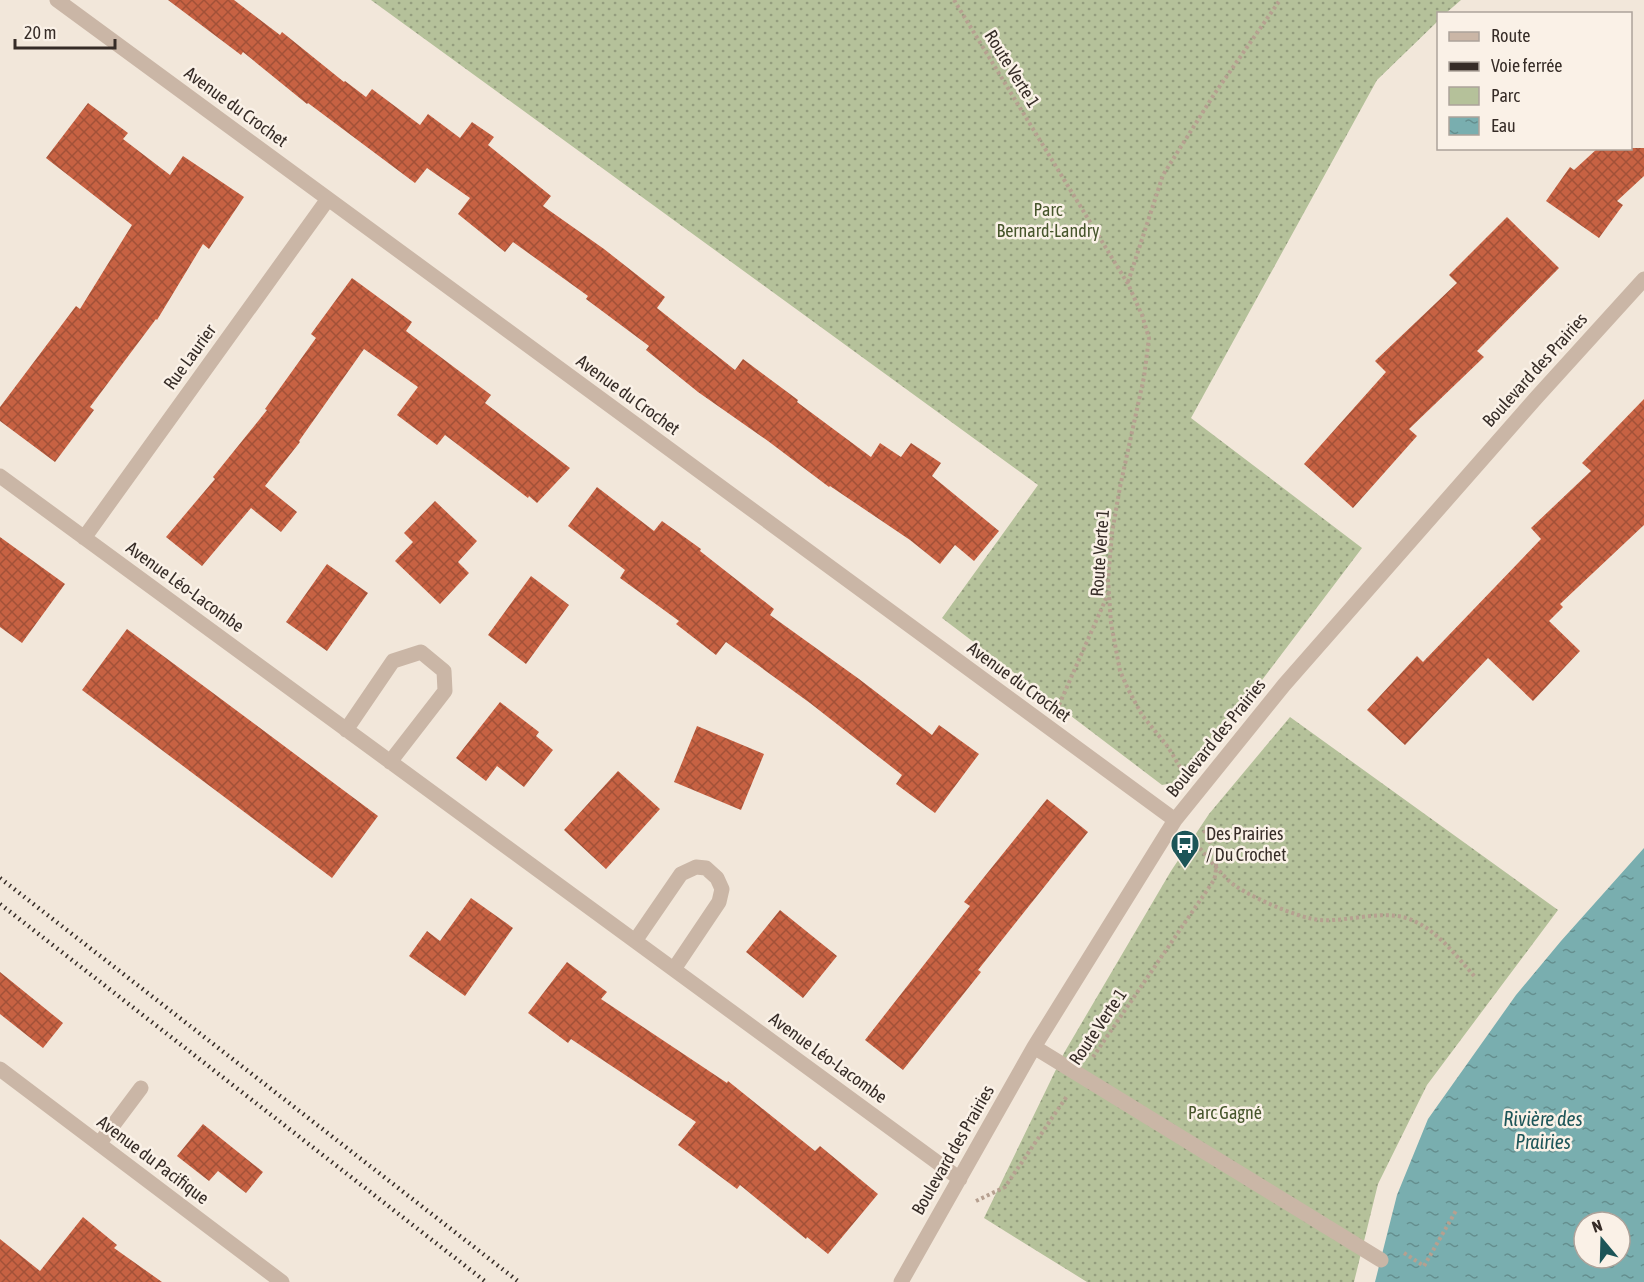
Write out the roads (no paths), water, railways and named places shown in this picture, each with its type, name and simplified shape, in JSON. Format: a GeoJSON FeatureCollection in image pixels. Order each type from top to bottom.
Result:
{"type":"FeatureCollection","features":[{"type":"Feature","properties":{"kind":"street","name":"Avenue du Crochet"},"geometry":{"type":"LineString","coordinates":[[57,0],[1175,820]]}},
{"type":"Feature","properties":{"kind":"street","name":"Rue Laurier"},"geometry":{"type":"LineString","coordinates":[[84,538],[328,199]]}},
{"type":"Feature","properties":{"kind":"street","name":"Boulevard des Prairies"},"geometry":{"type":"LineString","coordinates":[[901,1282],[1034,1047],[1175,820],[1292,676],[1536,398],[1644,279]]}},
{"type":"Feature","properties":{"kind":"street","name":"Avenue Léo-Lacombe"},"geometry":{"type":"LineString","coordinates":[[0,476],[960,1179]]}},
{"type":"Feature","properties":{"kind":"street"},"geometry":{"type":"LineString","coordinates":[[346,730],[393,661],[421,652],[444,671],[445,692],[390,762]]}},
{"type":"Feature","properties":{"kind":"street"},"geometry":{"type":"LineString","coordinates":[[635,941],[681,874],[696,867],[706,868],[717,878],[722,889],[719,902],[674,969]]}},
{"type":"Feature","properties":{"kind":"street"},"geometry":{"type":"LineString","coordinates":[[1034,1047],[1381,1260]]}},
{"type":"Feature","properties":{"kind":"street","name":"Avenue du Pacifique"},"geometry":{"type":"LineString","coordinates":[[0,1070],[282,1282]]}},
{"type":"Feature","properties":{"kind":"street"},"geometry":{"type":"LineString","coordinates":[[99,1144],[141,1088]]}},
{"type":"Feature","properties":{"kind":"water","name":"Rivière des Prairies"},"geometry":{"type":"Polygon","coordinates":[[[1644,848],[1644,1282],[1375,1282],[1397,1195],[1428,1119],[1516,995],[1644,848]]]}},
{"type":"Feature","properties":{"kind":"railway"},"geometry":{"type":"LineString","coordinates":[[0,878],[519,1282]]}},
{"type":"Feature","properties":{"kind":"railway"},"geometry":{"type":"LineString","coordinates":[[0,904],[486,1282]]}},
{"type":"Feature","properties":{"kind":"place","name":"Des Prairies / Du Crochet"},"geometry":{"type":"Point","coordinates":[1185,870]}},
{"type":"Feature","properties":{"kind":"park label","name":"Parc Bernard-Landry"},"geometry":{"type":"Point","coordinates":[1048,220]}},
{"type":"Feature","properties":{"kind":"park label","name":"Parc Gagné"},"geometry":{"type":"Point","coordinates":[1225,1113]}}]}
